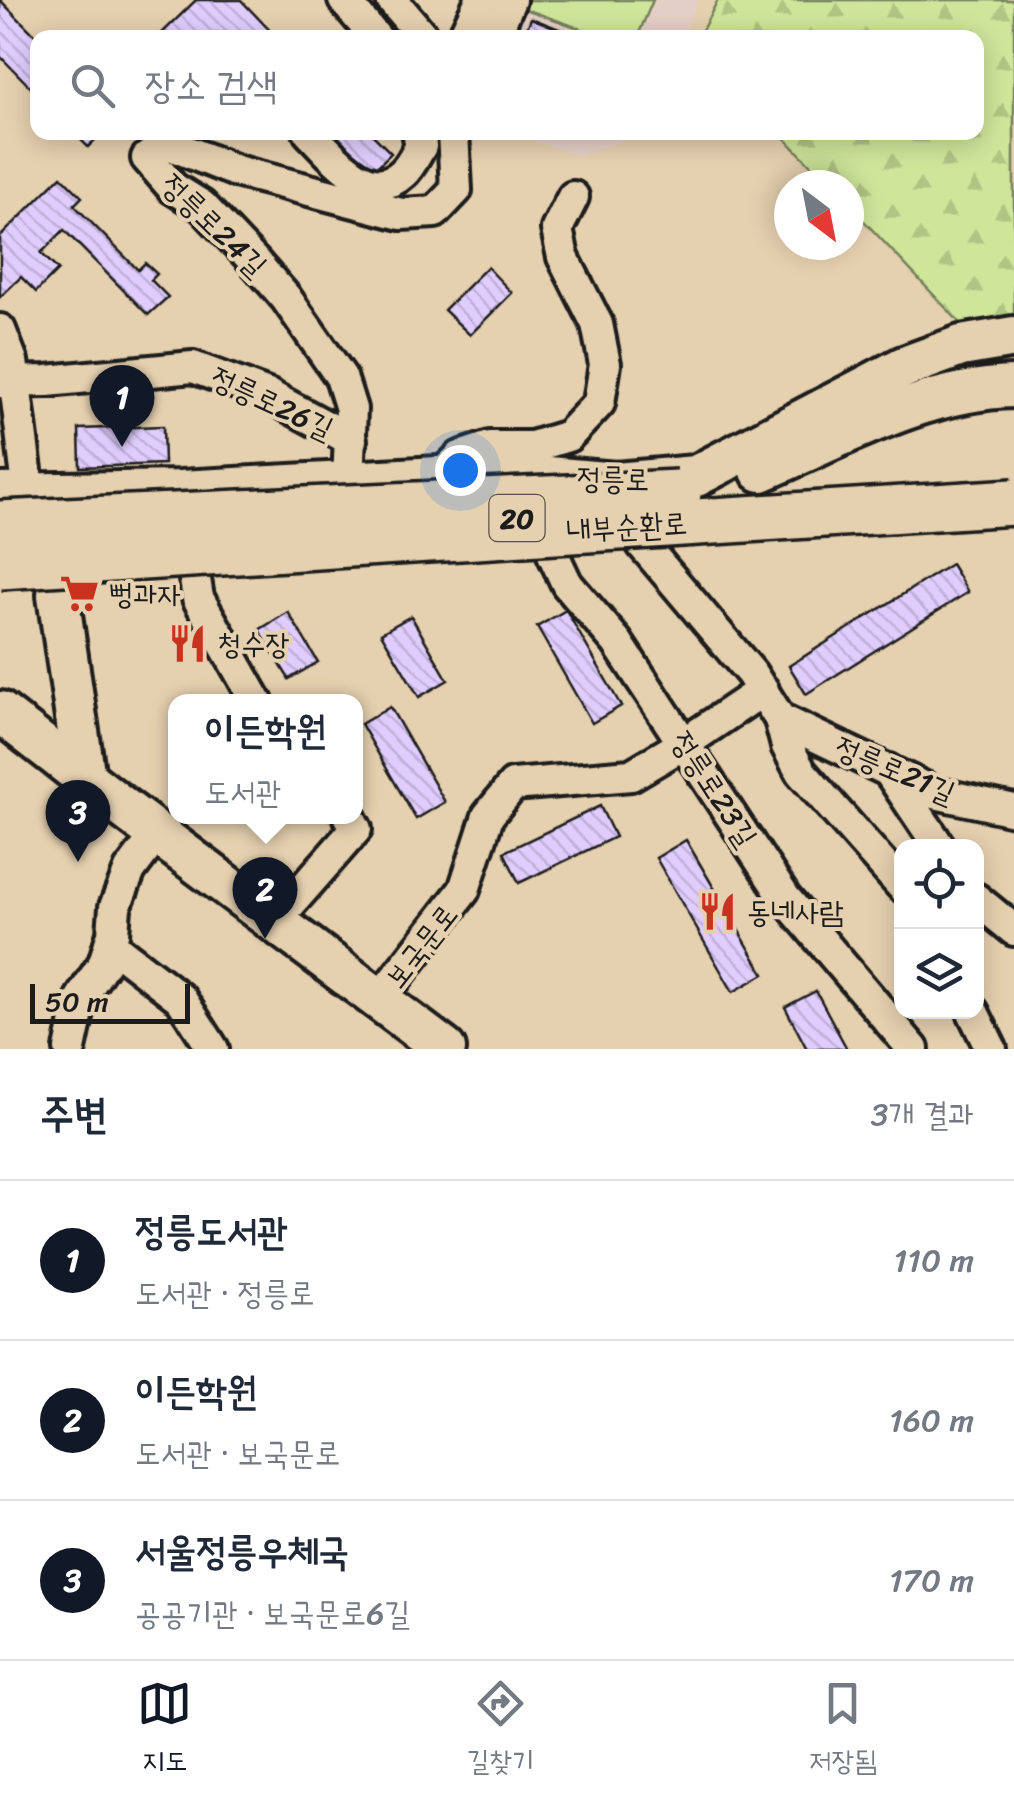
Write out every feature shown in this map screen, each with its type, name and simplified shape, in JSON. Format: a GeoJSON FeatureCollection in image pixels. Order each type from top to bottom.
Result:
{"type":"FeatureCollection","features":[{"type":"Feature","properties":{"kind":"highway","name":"내부순환로"},"geometry":{"type":"LineString","coordinates":[[9,530],[1014,471]]}},
{"type":"Feature","properties":{"kind":"highway","name":"내부순환로"},"geometry":{"type":"LineString","coordinates":[[9,530],[1014,502]]}},
{"type":"Feature","properties":{"kind":"main road","name":"정릉로"},"geometry":{"type":"LineString","coordinates":[[9,530],[65,548],[535,516],[621,498],[696,476],[904,367],[961,346],[1014,337]]}},
{"type":"Feature","properties":{"kind":"main road","name":"정릉로"},"geometry":{"type":"LineString","coordinates":[[9,530],[348,484],[439,477],[536,476],[621,498],[705,494],[930,401],[995,387],[1014,387]]}},
{"type":"Feature","properties":{"kind":"main road"},"geometry":{"type":"LineString","coordinates":[[133,544],[113,538],[102,521],[118,503],[621,498]]}},
{"type":"Feature","properties":{"kind":"main road"},"geometry":{"type":"LineString","coordinates":[[65,548],[58,595],[85,779]]}},
{"type":"Feature","properties":{"kind":"main road","name":"보국문로"},"geometry":{"type":"LineString","coordinates":[[2,717],[445,1049]]}},
{"type":"Feature","properties":{"kind":"street"},"geometry":{"type":"LineString","coordinates":[[344,0],[369,30]]}},
{"type":"Feature","properties":{"kind":"street"},"geometry":{"type":"LineString","coordinates":[[392,0],[417,30]]}},
{"type":"Feature","properties":{"kind":"street"},"geometry":{"type":"LineString","coordinates":[[467,30],[481,0]]}},
{"type":"Feature","properties":{"kind":"street"},"geometry":{"type":"LineString","coordinates":[[497,30],[510,0]]}},
{"type":"Feature","properties":{"kind":"street"},"geometry":{"type":"LineString","coordinates":[[317,140],[357,179],[384,184],[403,174],[422,146],[420,140]]}},
{"type":"Feature","properties":{"kind":"street","name":"정릉로24길"},"geometry":{"type":"LineString","coordinates":[[348,484],[351,409],[341,377],[286,298],[202,206],[174,188],[147,158],[166,143],[236,172],[401,214],[434,212],[456,190],[453,140]]}},
{"type":"Feature","properties":{"kind":"street"},"geometry":{"type":"LineString","coordinates":[[439,477],[460,457],[490,447],[532,447],[568,436],[599,404],[605,364],[597,324],[564,257],[557,229],[572,197]]}},
{"type":"Feature","properties":{"kind":"street"},"geometry":{"type":"LineString","coordinates":[[0,330],[12,361],[7,382],[9,530]]}},
{"type":"Feature","properties":{"kind":"street","name":"정릉로26길"},"geometry":{"type":"LineString","coordinates":[[7,382],[193,366],[268,395],[350,440]]}},
{"type":"Feature","properties":{"kind":"street","name":"정릉로21길"},"geometry":{"type":"LineString","coordinates":[[621,498],[643,544],[763,690],[802,772],[894,877]]}},
{"type":"Feature","properties":{"kind":"street","name":"정릉로23길"},"geometry":{"type":"LineString","coordinates":[[535,516],[567,584],[617,642],[785,898],[913,1049]]}},
{"type":"Feature","properties":{"kind":"street"},"geometry":{"type":"LineString","coordinates":[[188,542],[198,598],[252,694]]}},
{"type":"Feature","properties":{"kind":"street"},"geometry":{"type":"LineString","coordinates":[[685,744],[763,690]]}},
{"type":"Feature","properties":{"kind":"street","name":"정릉로21길"},"geometry":{"type":"LineString","coordinates":[[780,719],[935,792],[1014,810]]}},
{"type":"Feature","properties":{"kind":"street","name":"보국문로"},"geometry":{"type":"LineString","coordinates":[[378,1001],[464,890],[488,816],[514,786],[631,775],[685,744]]}},
{"type":"Feature","properties":{"kind":"street"},"geometry":{"type":"LineString","coordinates":[[886,768],[934,839]]}},
{"type":"Feature","properties":{"kind":"street"},"geometry":{"type":"LineString","coordinates":[[275,921],[356,830],[353,824]]}},
{"type":"Feature","properties":{"kind":"street"},"geometry":{"type":"LineString","coordinates":[[70,1049],[81,998],[104,962],[110,944],[115,907],[130,870],[157,834]]}},
{"type":"Feature","properties":{"kind":"street"},"geometry":{"type":"LineString","coordinates":[[984,906],[1014,930]]}},
{"type":"Feature","properties":{"kind":"street"},"geometry":{"type":"LineString","coordinates":[[110,944],[182,999],[213,1049]]}},
{"type":"Feature","properties":{"kind":"street"},"geometry":{"type":"LineString","coordinates":[[976,1019],[991,1049]]}},
{"type":"Feature","properties":{"kind":"shaded area"},"geometry":{"type":"Polygon","coordinates":[[[508,0],[698,0],[685,30],[502,30],[508,0]]]}},
{"type":"Feature","properties":{"kind":"shaded area"},"geometry":{"type":"Polygon","coordinates":[[[533,140],[623,140],[577,156],[533,140]]]}},
{"type":"Feature","properties":{"kind":"green space"},"geometry":{"type":"Polygon","coordinates":[[[528,0],[653,0],[640,30],[584,30],[525,9],[528,0]]]}},
{"type":"Feature","properties":{"kind":"green space"},"geometry":{"type":"Polygon","coordinates":[[[718,0],[1014,0],[1014,319],[962,325],[864,221],[864,170],[816,170],[787,140],[984,140],[984,30],[702,30],[718,0]]]}},
{"type":"Feature","properties":{"kind":"building"},"geometry":{"type":"Polygon","coordinates":[[[0,0],[30,30],[30,87],[0,56],[0,0]]]}},
{"type":"Feature","properties":{"kind":"building"},"geometry":{"type":"Polygon","coordinates":[[[196,0],[241,0],[269,30],[165,30],[196,0]]]}},
{"type":"Feature","properties":{"kind":"building"},"geometry":{"type":"Polygon","coordinates":[[[531,18],[562,30],[526,30],[531,18]]]}},
{"type":"Feature","properties":{"kind":"building"},"geometry":{"type":"Polygon","coordinates":[[[329,140],[378,140],[391,153],[367,177],[329,140]]]}},
{"type":"Feature","properties":{"kind":"building"},"geometry":{"type":"Polygon","coordinates":[[[61,176],[82,197],[74,205],[138,270],[145,263],[157,274],[151,280],[168,297],[148,315],[64,230],[41,253],[58,270],[36,292],[21,277],[0,297],[0,237],[61,176]]]}},
{"type":"Feature","properties":{"kind":"building"},"geometry":{"type":"Polygon","coordinates":[[[487,267],[512,293],[470,335],[444,310],[487,267]]]}},
{"type":"Feature","properties":{"kind":"building"},"geometry":{"type":"Polygon","coordinates":[[[163,426],[164,464],[80,467],[79,429],[163,426]]]}},
{"type":"Feature","properties":{"kind":"building"},"geometry":{"type":"Polygon","coordinates":[[[951,564],[968,592],[806,694],[789,666],[951,564]]]}},
{"type":"Feature","properties":{"kind":"building"},"geometry":{"type":"Polygon","coordinates":[[[566,610],[621,706],[592,723],[537,627],[566,610]]]}},
{"type":"Feature","properties":{"kind":"building"},"geometry":{"type":"Polygon","coordinates":[[[288,612],[318,662],[289,679],[259,630],[288,612]]]}},
{"type":"Feature","properties":{"kind":"building"},"geometry":{"type":"Polygon","coordinates":[[[411,616],[448,680],[419,697],[381,633],[411,616]]]}},
{"type":"Feature","properties":{"kind":"building"},"geometry":{"type":"Polygon","coordinates":[[[390,707],[445,802],[416,819],[363,723],[390,707]]]}},
{"type":"Feature","properties":{"kind":"building"},"geometry":{"type":"Polygon","coordinates":[[[600,806],[615,837],[519,883],[504,852],[600,806]]]}},
{"type":"Feature","properties":{"kind":"building"},"geometry":{"type":"Polygon","coordinates":[[[686,840],[764,974],[733,992],[656,858],[686,840]]]}},
{"type":"Feature","properties":{"kind":"building"},"geometry":{"type":"Polygon","coordinates":[[[816,991],[847,1049],[807,1049],[785,1007],[816,991]]]}},
{"type":"Feature","properties":{"kind":"place","name":"정릉도서관"},"geometry":{"type":"Point","coordinates":[122,447]}},
{"type":"Feature","properties":{"kind":"place","name":"뻥과자"},"geometry":{"type":"Point","coordinates":[79,594]}},
{"type":"Feature","properties":{"kind":"place","name":"청수장"},"geometry":{"type":"Point","coordinates":[187,644]}},
{"type":"Feature","properties":{"kind":"place","name":"서울정릉우체국"},"geometry":{"type":"Point","coordinates":[78,862]}},
{"type":"Feature","properties":{"kind":"place","name":"동네사람"},"geometry":{"type":"Point","coordinates":[717,912]}},
{"type":"Feature","properties":{"kind":"place","name":"이든학원"},"geometry":{"type":"Point","coordinates":[265,939]}}]}
